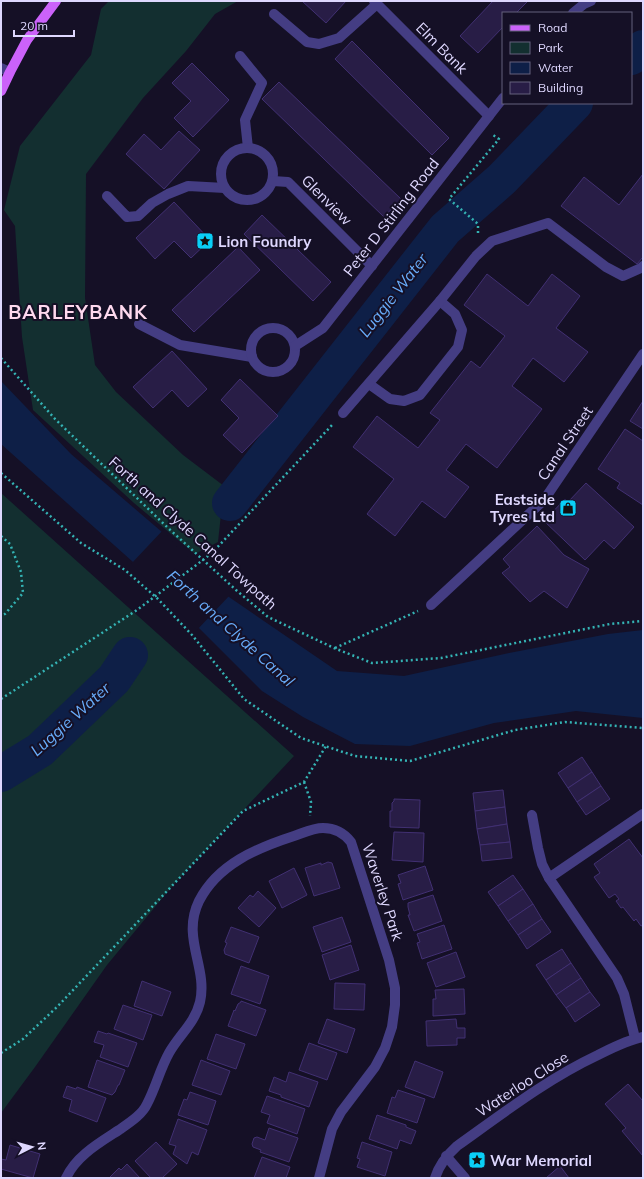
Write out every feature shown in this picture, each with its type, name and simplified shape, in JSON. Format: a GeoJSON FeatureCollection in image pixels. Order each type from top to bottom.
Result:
{"type":"FeatureCollection","features":[{"type":"Feature","properties":{"kind":"main road"},"geometry":{"type":"LineString","coordinates":[[1,91],[5,70],[56,3]]}},
{"type":"Feature","properties":{"kind":"street"},"geometry":{"type":"LineString","coordinates":[[574,12],[584,4],[591,1]]}},
{"type":"Feature","properties":{"kind":"street"},"geometry":{"type":"LineString","coordinates":[[274,14],[307,42],[319,44],[339,38],[376,2]]}},
{"type":"Feature","properties":{"kind":"street","name":"Elm Bank"},"geometry":{"type":"LineString","coordinates":[[376,2],[489,116]]}},
{"type":"Feature","properties":{"kind":"street"},"geometry":{"type":"LineString","coordinates":[[240,56],[262,83],[244,120],[248,148]]}},
{"type":"Feature","properties":{"kind":"street","name":"Peter D Stirling Road"},"geometry":{"type":"LineString","coordinates":[[295,346],[323,328],[502,99]]}},
{"type":"Feature","properties":{"kind":"street"},"geometry":{"type":"LineString","coordinates":[[252,148],[267,156],[272,163],[274,172],[273,181],[264,195],[256,199],[239,199],[231,195],[225,188],[221,171],[228,156],[235,150],[252,148]]}},
{"type":"Feature","properties":{"kind":"street","name":"Glenview"},"geometry":{"type":"LineString","coordinates":[[273,181],[288,182],[372,266]]}},
{"type":"Feature","properties":{"kind":"street"},"geometry":{"type":"LineString","coordinates":[[107,196],[127,217],[138,216],[152,203],[168,194],[188,186],[225,188]]}},
{"type":"Feature","properties":{"kind":"street"},"geometry":{"type":"LineString","coordinates":[[343,412],[440,301],[476,256],[492,241],[548,223],[606,267],[623,276],[643,266]]}},
{"type":"Feature","properties":{"kind":"street"},"geometry":{"type":"LineString","coordinates":[[369,384],[390,399],[404,401],[420,395],[458,346],[462,330],[455,314],[440,301]]}},
{"type":"Feature","properties":{"kind":"street"},"geometry":{"type":"LineString","coordinates":[[138,324],[180,345],[252,357]]}},
{"type":"Feature","properties":{"kind":"street"},"geometry":{"type":"LineString","coordinates":[[268,328],[282,330],[288,334],[295,346],[292,360],[288,366],[282,370],[268,371],[261,368],[252,357],[252,343],[261,331],[268,328]]}},
{"type":"Feature","properties":{"kind":"street","name":"Canal Street"},"geometry":{"type":"LineString","coordinates":[[431,605],[544,500],[642,359]]}},
{"type":"Feature","properties":{"kind":"street"},"geometry":{"type":"LineString","coordinates":[[549,878],[643,814]]}},
{"type":"Feature","properties":{"kind":"street"},"geometry":{"type":"LineString","coordinates":[[532,815],[542,864],[549,878],[617,978],[639,1038]]}},
{"type":"Feature","properties":{"kind":"street","name":"Waverley Park"},"geometry":{"type":"LineString","coordinates":[[66,1178],[72,1166],[82,1156],[100,1142],[129,1124],[147,1105],[168,1054],[196,1016],[200,1002],[201,990],[193,945],[192,921],[195,910],[208,888],[223,871],[237,860],[253,851],[310,830],[322,828],[337,830],[352,842],[389,960],[395,988],[395,1005],[392,1027],[385,1048],[375,1067],[341,1112],[332,1129],[319,1178]]}},
{"type":"Feature","properties":{"kind":"street","name":"Waterloo Close"},"geometry":{"type":"LineString","coordinates":[[435,1178],[446,1156],[457,1146],[549,1081],[586,1060],[639,1038]]}},
{"type":"Feature","properties":{"kind":"street"},"geometry":{"type":"LineString","coordinates":[[446,1156],[465,1178]]}},
{"type":"Feature","properties":{"kind":"path"},"geometry":{"type":"LineString","coordinates":[[478,224],[449,199],[499,139],[482,126]]}},
{"type":"Feature","properties":{"kind":"path","name":"Forth and Clyde Canal Towpath"},"geometry":{"type":"LineString","coordinates":[[1,358],[55,419],[167,527],[236,590],[268,617],[334,648],[372,663],[441,658],[610,624],[643,621]]}},
{"type":"Feature","properties":{"kind":"path"},"geometry":{"type":"LineString","coordinates":[[1,699],[137,610],[212,552],[343,412]]}},
{"type":"Feature","properties":{"kind":"path"},"geometry":{"type":"LineString","coordinates":[[1,472],[81,543],[125,570],[158,599],[192,635],[244,699],[301,738],[355,756],[410,761],[515,730],[566,722],[643,728]]}},
{"type":"Feature","properties":{"kind":"path"},"geometry":{"type":"LineString","coordinates":[[1,536],[10,544],[21,572],[23,593],[1,616]]}},
{"type":"Feature","properties":{"kind":"path"},"geometry":{"type":"LineString","coordinates":[[334,648],[431,605]]}},
{"type":"Feature","properties":{"kind":"path"},"geometry":{"type":"LineString","coordinates":[[1,1053],[24,1039],[56,1007],[243,811],[304,782],[326,746]]}},
{"type":"Feature","properties":{"kind":"path"},"geometry":{"type":"LineString","coordinates":[[304,782],[310,802],[310,830]]}},
{"type":"Feature","properties":{"kind":"green space"},"geometry":{"type":"Polygon","coordinates":[[[109,1],[238,1],[215,14],[186,51],[143,98],[86,174],[85,298],[95,365],[116,392],[183,455],[224,486],[218,542],[195,554],[134,503],[33,410],[22,337],[15,226],[4,210],[20,146],[91,55],[101,9],[109,1]]]}},
{"type":"Feature","properties":{"kind":"green space"},"geometry":{"type":"Polygon","coordinates":[[[1,493],[294,756],[174,884],[107,965],[1,1113],[1,493]]]}},
{"type":"Feature","properties":{"kind":"water","name":"Forth and Clyde Canal"},"geometry":{"type":"Polygon","coordinates":[[[1,381],[71,454],[162,532],[176,549],[229,597],[337,671],[404,676],[509,653],[608,634],[643,630],[643,718],[576,711],[494,723],[410,746],[355,744],[303,717],[262,691],[133,562],[1,444],[1,381]]]}},
{"type":"Feature","properties":{"kind":"pier"},"geometry":{"type":"Polygon","coordinates":[[[163,530],[177,547],[230,595],[197,630],[131,564],[163,530]]]}},
{"type":"Feature","properties":{"kind":"building"},"geometry":{"type":"Polygon","coordinates":[[[302,1],[346,1],[326,23],[302,1]]]}},
{"type":"Feature","properties":{"kind":"building"},"geometry":{"type":"Polygon","coordinates":[[[493,1],[528,1],[517,12],[502,12],[502,28],[478,53],[460,36],[493,1]]]}},
{"type":"Feature","properties":{"kind":"building"},"geometry":{"type":"Polygon","coordinates":[[[352,41],[449,138],[432,155],[335,59],[352,41]]]}},
{"type":"Feature","properties":{"kind":"building"},"geometry":{"type":"Polygon","coordinates":[[[192,63],[229,100],[193,137],[174,118],[191,101],[172,83],[192,63]]]}},
{"type":"Feature","properties":{"kind":"building"},"geometry":{"type":"Polygon","coordinates":[[[279,82],[401,199],[384,217],[262,99],[279,82]]]}},
{"type":"Feature","properties":{"kind":"building"},"geometry":{"type":"Polygon","coordinates":[[[179,131],[200,150],[164,189],[126,154],[144,134],[161,150],[179,131]]]}},
{"type":"Feature","properties":{"kind":"building"},"geometry":{"type":"Polygon","coordinates":[[[643,174],[643,257],[637,264],[561,206],[584,177],[619,205],[643,174]]]}},
{"type":"Feature","properties":{"kind":"building"},"geometry":{"type":"Polygon","coordinates":[[[174,202],[210,240],[191,258],[174,241],[155,259],[136,238],[174,202]]]}},
{"type":"Feature","properties":{"kind":"building"},"geometry":{"type":"Polygon","coordinates":[[[262,215],[331,282],[313,301],[244,234],[262,215]]]}},
{"type":"Feature","properties":{"kind":"building"},"geometry":{"type":"Polygon","coordinates":[[[238,247],[260,270],[194,332],[172,310],[238,247]]]}},
{"type":"Feature","properties":{"kind":"building"},"geometry":{"type":"Polygon","coordinates":[[[487,274],[528,306],[552,274],[580,296],[556,328],[588,352],[564,382],[533,358],[512,386],[542,409],[497,468],[466,444],[446,470],[469,487],[445,518],[422,501],[395,536],[367,514],[394,479],[353,447],[377,416],[418,448],[440,420],[430,413],[471,361],[480,368],[505,336],[464,305],[487,274]]]}},
{"type":"Feature","properties":{"kind":"building"},"geometry":{"type":"Polygon","coordinates":[[[172,351],[207,389],[188,407],[172,390],[153,408],[133,387],[172,351]]]}},
{"type":"Feature","properties":{"kind":"building"},"geometry":{"type":"Polygon","coordinates":[[[240,379],[278,416],[242,453],[223,435],[239,418],[221,400],[240,379]]]}},
{"type":"Feature","properties":{"kind":"building"},"geometry":{"type":"Polygon","coordinates":[[[643,401],[643,429],[630,421],[643,401]]]}},
{"type":"Feature","properties":{"kind":"building"},"geometry":{"type":"Polygon","coordinates":[[[625,429],[643,441],[643,505],[617,488],[620,483],[598,469],[625,429]]]}},
{"type":"Feature","properties":{"kind":"building"},"geometry":{"type":"Polygon","coordinates":[[[586,483],[634,527],[614,549],[604,540],[585,560],[544,521],[565,499],[568,502],[586,483]]]}},
{"type":"Feature","properties":{"kind":"building"},"geometry":{"type":"Polygon","coordinates":[[[537,526],[564,555],[589,569],[567,608],[544,591],[530,602],[502,573],[510,567],[503,559],[537,526]]]}},
{"type":"Feature","properties":{"kind":"building"},"geometry":{"type":"Polygon","coordinates":[[[582,757],[592,772],[568,788],[558,773],[582,757]]]}},
{"type":"Feature","properties":{"kind":"building"},"geometry":{"type":"Polygon","coordinates":[[[592,772],[601,786],[577,802],[568,788],[592,772]]]}},
{"type":"Feature","properties":{"kind":"building"},"geometry":{"type":"Polygon","coordinates":[[[601,786],[610,799],[586,815],[577,802],[601,786]]]}},
{"type":"Feature","properties":{"kind":"building"},"geometry":{"type":"Polygon","coordinates":[[[503,790],[505,807],[475,811],[473,793],[503,790]]]}},
{"type":"Feature","properties":{"kind":"building"},"geometry":{"type":"Polygon","coordinates":[[[394,799],[420,800],[419,828],[390,827],[390,811],[392,811],[392,803],[394,799]]]}},
{"type":"Feature","properties":{"kind":"building"},"geometry":{"type":"Polygon","coordinates":[[[505,807],[507,824],[477,829],[475,811],[505,807]]]}},
{"type":"Feature","properties":{"kind":"building"},"geometry":{"type":"Polygon","coordinates":[[[507,824],[510,842],[480,845],[477,829],[507,824]]]}},
{"type":"Feature","properties":{"kind":"building"},"geometry":{"type":"Polygon","coordinates":[[[394,832],[424,833],[423,862],[392,860],[394,832]]]}},
{"type":"Feature","properties":{"kind":"building"},"geometry":{"type":"Polygon","coordinates":[[[629,839],[643,858],[643,925],[641,926],[636,919],[634,921],[623,907],[621,908],[616,901],[619,899],[615,894],[609,898],[594,877],[600,873],[594,864],[629,839]]]}},
{"type":"Feature","properties":{"kind":"building"},"geometry":{"type":"Polygon","coordinates":[[[510,842],[512,858],[482,861],[480,845],[510,842]]]}},
{"type":"Feature","properties":{"kind":"building"},"geometry":{"type":"Polygon","coordinates":[[[328,862],[332,863],[340,888],[314,896],[305,868],[328,862]]]}},
{"type":"Feature","properties":{"kind":"building"},"geometry":{"type":"Polygon","coordinates":[[[425,866],[433,890],[403,900],[398,884],[401,883],[398,875],[425,866]]]}},
{"type":"Feature","properties":{"kind":"building"},"geometry":{"type":"Polygon","coordinates":[[[294,868],[307,895],[282,908],[269,881],[294,868]]]}},
{"type":"Feature","properties":{"kind":"building"},"geometry":{"type":"Polygon","coordinates":[[[513,875],[523,889],[498,906],[488,892],[513,875]]]}},
{"type":"Feature","properties":{"kind":"building"},"geometry":{"type":"Polygon","coordinates":[[[523,889],[533,904],[508,921],[498,906],[523,889]]]}},
{"type":"Feature","properties":{"kind":"building"},"geometry":{"type":"Polygon","coordinates":[[[258,891],[276,908],[259,927],[238,908],[250,895],[253,897],[258,891]]]}},
{"type":"Feature","properties":{"kind":"building"},"geometry":{"type":"Polygon","coordinates":[[[433,895],[442,921],[414,931],[408,915],[410,915],[408,903],[433,895]]]}},
{"type":"Feature","properties":{"kind":"building"},"geometry":{"type":"Polygon","coordinates":[[[533,904],[542,919],[518,935],[508,921],[533,904]]]}},
{"type":"Feature","properties":{"kind":"building"},"geometry":{"type":"Polygon","coordinates":[[[342,917],[351,942],[322,952],[313,927],[342,917]]]}},
{"type":"Feature","properties":{"kind":"building"},"geometry":{"type":"Polygon","coordinates":[[[542,919],[551,932],[527,949],[518,935],[542,919]]]}},
{"type":"Feature","properties":{"kind":"building"},"geometry":{"type":"Polygon","coordinates":[[[444,925],[452,949],[422,959],[417,943],[420,942],[417,934],[444,925]]]}},
{"type":"Feature","properties":{"kind":"building"},"geometry":{"type":"Polygon","coordinates":[[[231,927],[259,937],[249,963],[225,954],[224,950],[227,943],[225,942],[231,927]]]}},
{"type":"Feature","properties":{"kind":"building"},"geometry":{"type":"Polygon","coordinates":[[[351,945],[359,970],[330,980],[322,955],[351,945]]]}},
{"type":"Feature","properties":{"kind":"building"},"geometry":{"type":"Polygon","coordinates":[[[562,949],[571,963],[546,980],[536,965],[562,949]]]}},
{"type":"Feature","properties":{"kind":"building"},"geometry":{"type":"Polygon","coordinates":[[[456,952],[465,977],[436,987],[427,963],[456,952]]]}},
{"type":"Feature","properties":{"kind":"building"},"geometry":{"type":"Polygon","coordinates":[[[571,963],[581,978],[556,995],[546,980],[571,963]]]}},
{"type":"Feature","properties":{"kind":"building"},"geometry":{"type":"Polygon","coordinates":[[[241,966],[269,976],[260,1004],[231,994],[241,966]]]}},
{"type":"Feature","properties":{"kind":"building"},"geometry":{"type":"Polygon","coordinates":[[[581,978],[590,992],[566,1008],[556,995],[581,978]]]}},
{"type":"Feature","properties":{"kind":"building"},"geometry":{"type":"Polygon","coordinates":[[[142,981],[171,992],[162,1016],[134,1006],[142,981]]]}},
{"type":"Feature","properties":{"kind":"building"},"geometry":{"type":"Polygon","coordinates":[[[335,983],[365,984],[364,1010],[334,1009],[335,983]]]}},
{"type":"Feature","properties":{"kind":"building"},"geometry":{"type":"Polygon","coordinates":[[[464,989],[465,1014],[433,1016],[433,999],[436,999],[435,990],[464,989]]]}},
{"type":"Feature","properties":{"kind":"building"},"geometry":{"type":"Polygon","coordinates":[[[590,992],[600,1005],[575,1022],[566,1008],[590,992]]]}},
{"type":"Feature","properties":{"kind":"building"},"geometry":{"type":"Polygon","coordinates":[[[241,1001],[266,1010],[256,1036],[228,1026],[234,1010],[235,1011],[241,1001]]]}},
{"type":"Feature","properties":{"kind":"building"},"geometry":{"type":"Polygon","coordinates":[[[123,1005],[152,1015],[143,1040],[114,1029],[123,1005]]]}},
{"type":"Feature","properties":{"kind":"building"},"geometry":{"type":"Polygon","coordinates":[[[327,1019],[355,1029],[347,1053],[318,1043],[327,1019]]]}},
{"type":"Feature","properties":{"kind":"building"},"geometry":{"type":"Polygon","coordinates":[[[456,1019],[457,1028],[465,1028],[465,1038],[457,1038],[457,1045],[427,1046],[426,1021],[456,1019]]]}},
{"type":"Feature","properties":{"kind":"building"},"geometry":{"type":"Polygon","coordinates":[[[98,1031],[137,1043],[128,1067],[100,1057],[104,1045],[94,1042],[98,1031]]]}},
{"type":"Feature","properties":{"kind":"building"},"geometry":{"type":"Polygon","coordinates":[[[216,1034],[245,1044],[236,1069],[207,1059],[216,1034]]]}},
{"type":"Feature","properties":{"kind":"building"},"geometry":{"type":"Polygon","coordinates":[[[309,1043],[337,1053],[327,1080],[299,1070],[309,1043]]]}},
{"type":"Feature","properties":{"kind":"building"},"geometry":{"type":"Polygon","coordinates":[[[97,1060],[125,1070],[119,1085],[112,1095],[88,1087],[97,1060]]]}},
{"type":"Feature","properties":{"kind":"building"},"geometry":{"type":"Polygon","coordinates":[[[201,1060],[230,1071],[221,1095],[192,1085],[201,1060]]]}},
{"type":"Feature","properties":{"kind":"building"},"geometry":{"type":"Polygon","coordinates":[[[415,1061],[443,1072],[434,1098],[405,1087],[415,1061]]]}},
{"type":"Feature","properties":{"kind":"building"},"geometry":{"type":"Polygon","coordinates":[[[289,1072],[318,1082],[309,1107],[269,1091],[274,1077],[286,1082],[289,1072]]]}},
{"type":"Feature","properties":{"kind":"building"},"geometry":{"type":"Polygon","coordinates":[[[628,1084],[643,1101],[643,1156],[622,1131],[626,1128],[605,1104],[628,1084]]]}},
{"type":"Feature","properties":{"kind":"building"},"geometry":{"type":"Polygon","coordinates":[[[67,1086],[76,1089],[77,1087],[106,1098],[97,1122],[69,1111],[72,1100],[63,1097],[67,1086]]]}},
{"type":"Feature","properties":{"kind":"building"},"geometry":{"type":"Polygon","coordinates":[[[398,1090],[425,1099],[417,1123],[387,1113],[392,1097],[395,1098],[398,1090]]]}},
{"type":"Feature","properties":{"kind":"building"},"geometry":{"type":"Polygon","coordinates":[[[190,1092],[216,1101],[208,1125],[178,1115],[184,1099],[187,1100],[190,1092]]]}},
{"type":"Feature","properties":{"kind":"building"},"geometry":{"type":"Polygon","coordinates":[[[267,1096],[305,1109],[297,1134],[267,1123],[270,1115],[261,1112],[267,1096]]]}},
{"type":"Feature","properties":{"kind":"building"},"geometry":{"type":"Polygon","coordinates":[[[377,1115],[406,1125],[406,1127],[416,1131],[411,1144],[400,1140],[397,1149],[369,1139],[377,1115]]]}},
{"type":"Feature","properties":{"kind":"building"},"geometry":{"type":"Polygon","coordinates":[[[178,1119],[207,1130],[198,1155],[192,1152],[187,1164],[173,1154],[176,1146],[169,1144],[178,1119]]]}},
{"type":"Feature","properties":{"kind":"building"},"geometry":{"type":"Polygon","coordinates":[[[269,1128],[298,1138],[289,1162],[260,1152],[261,1150],[253,1147],[252,1144],[254,1138],[257,1137],[265,1140],[269,1128]]]}},
{"type":"Feature","properties":{"kind":"building"},"geometry":{"type":"Polygon","coordinates":[[[156,1142],[177,1164],[162,1178],[151,1178],[135,1161],[156,1142]]]}},
{"type":"Feature","properties":{"kind":"building"},"geometry":{"type":"Polygon","coordinates":[[[362,1142],[392,1152],[385,1176],[357,1167],[360,1159],[357,1158],[362,1142]]]}},
{"type":"Feature","properties":{"kind":"building"},"geometry":{"type":"Polygon","coordinates":[[[10,1145],[40,1154],[33,1178],[1,1169],[1,1159],[6,1160],[10,1145]]]}},
{"type":"Feature","properties":{"kind":"building"},"geometry":{"type":"Polygon","coordinates":[[[262,1157],[290,1167],[286,1178],[254,1178],[262,1157]]]}},
{"type":"Feature","properties":{"kind":"building"},"geometry":{"type":"Polygon","coordinates":[[[127,1164],[140,1178],[109,1178],[119,1168],[121,1170],[127,1164]]]}},
{"type":"Feature","properties":{"kind":"building"},"geometry":{"type":"Polygon","coordinates":[[[560,1166],[569,1178],[546,1178],[560,1166]]]}},
{"type":"Feature","properties":{"kind":"waterway","name":"Luggie Water"},"geometry":{"type":"LineString","coordinates":[[632,56],[643,48]]}},
{"type":"Feature","properties":{"kind":"waterway","name":"Luggie Water"},"geometry":{"type":"LineString","coordinates":[[230,503],[445,229],[502,179],[574,104]]}},
{"type":"Feature","properties":{"kind":"waterway","name":"Luggie Water"},"geometry":{"type":"LineString","coordinates":[[1,774],[40,750],[114,679],[130,655]]}},
{"type":"Feature","properties":{"kind":"place","name":"Lion Foundry"},"geometry":{"type":"Point","coordinates":[205,241]}},
{"type":"Feature","properties":{"kind":"place","name":"Eastside Tyres Ltd"},"geometry":{"type":"Point","coordinates":[568,508]}},
{"type":"Feature","properties":{"kind":"place","name":"War Memorial"},"geometry":{"type":"Point","coordinates":[477,1160]}},
{"type":"Feature","properties":{"kind":"district","name":"BARLEYBANK"},"geometry":{"type":"Point","coordinates":[78,312]}}]}
